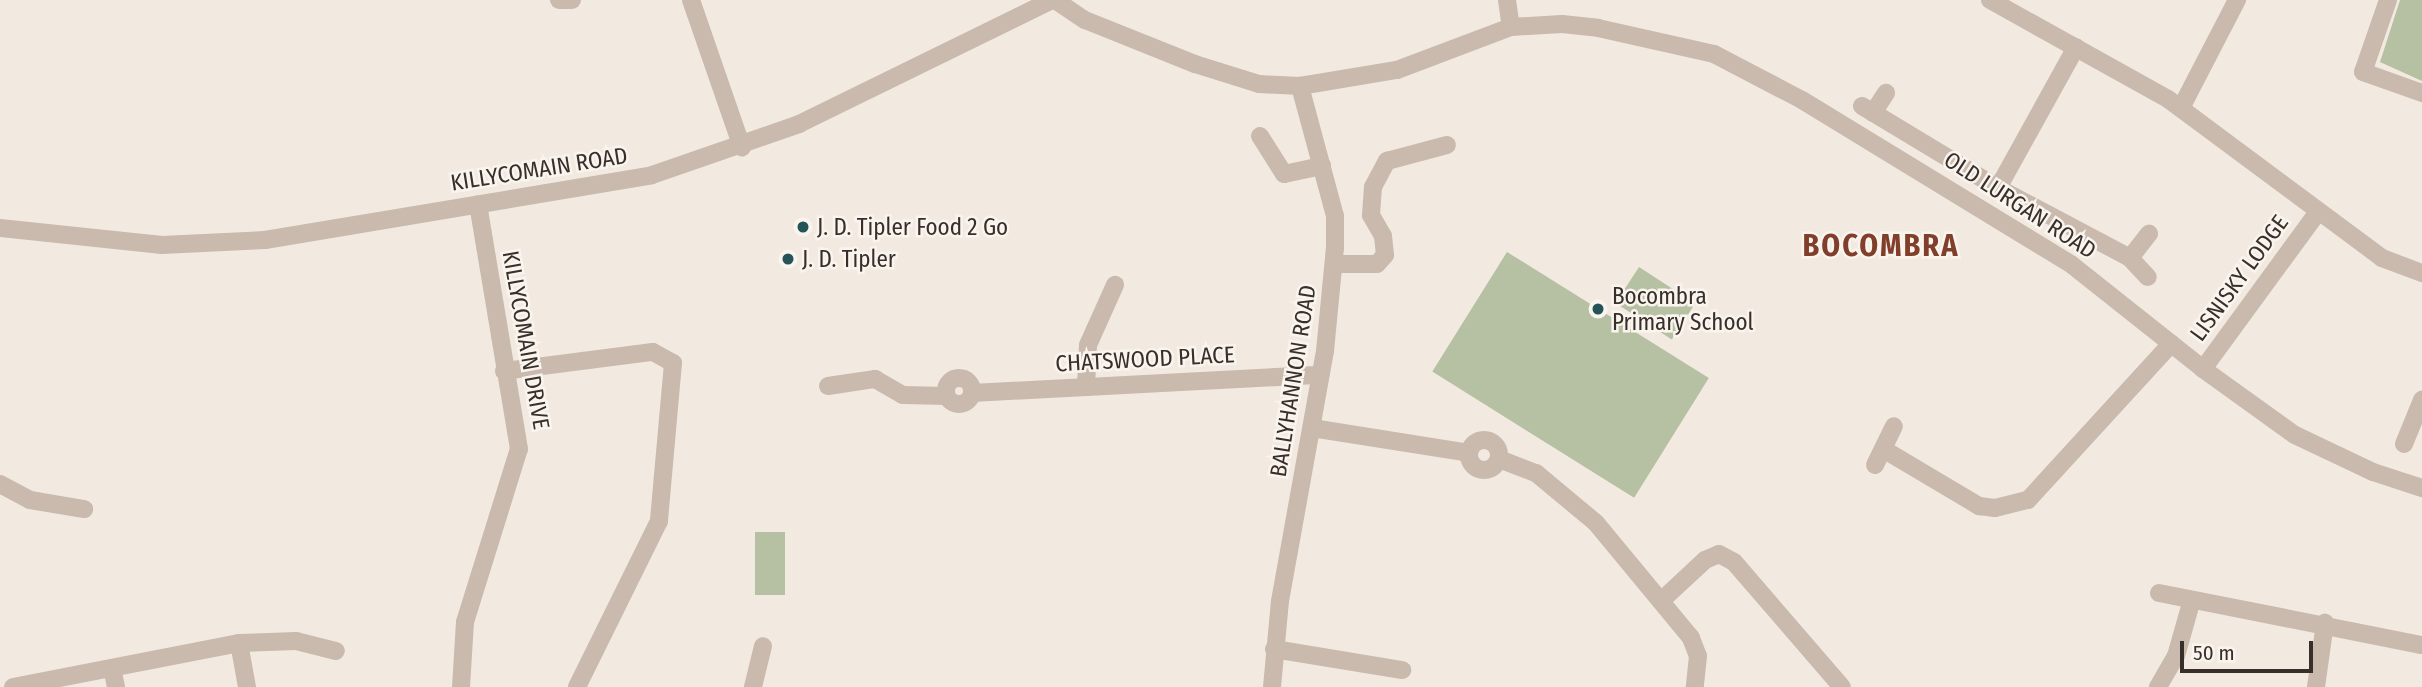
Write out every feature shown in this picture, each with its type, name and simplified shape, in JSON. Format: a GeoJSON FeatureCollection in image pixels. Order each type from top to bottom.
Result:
{"type":"FeatureCollection","features":[{"type":"Feature","properties":{"kind":"street"},"geometry":{"type":"LineString","coordinates":[[559,0],[572,0]]}},
{"type":"Feature","properties":{"kind":"street"},"geometry":{"type":"LineString","coordinates":[[691,0],[742,147]]}},
{"type":"Feature","properties":{"kind":"street","name":"KILLYCOMAIN ROAD"},"geometry":{"type":"LineString","coordinates":[[0,228],[69,238],[188,244],[265,240],[652,175],[742,147],[799,124],[1054,0],[1085,20],[1195,64],[1259,84],[1300,86],[1397,70],[1511,27],[1562,24]]}},
{"type":"Feature","properties":{"kind":"street"},"geometry":{"type":"LineString","coordinates":[[1507,0],[1511,27]]}},
{"type":"Feature","properties":{"kind":"street"},"geometry":{"type":"LineString","coordinates":[[1990,0],[2181,108],[2318,212]]}},
{"type":"Feature","properties":{"kind":"street"},"geometry":{"type":"LineString","coordinates":[[2181,108],[2237,0]]}},
{"type":"Feature","properties":{"kind":"street"},"geometry":{"type":"LineString","coordinates":[[2388,0],[2363,72],[2422,93]]}},
{"type":"Feature","properties":{"kind":"street","name":"OLD LURGAN ROAD"},"geometry":{"type":"LineString","coordinates":[[1562,24],[1676,43],[1741,66],[1948,186],[2072,265],[2203,369],[2295,435],[2373,472],[2422,488]]}},
{"type":"Feature","properties":{"kind":"street"},"geometry":{"type":"LineString","coordinates":[[1998,188],[2076,47]]}},
{"type":"Feature","properties":{"kind":"street","name":"BALLYHANNON ROAD"},"geometry":{"type":"LineString","coordinates":[[1272,687],[1274,649],[1321,375],[1334,264],[1335,216],[1300,86]]}},
{"type":"Feature","properties":{"kind":"street"},"geometry":{"type":"LineString","coordinates":[[1886,93],[1867,110],[1998,188],[2130,258],[2148,277]]}},
{"type":"Feature","properties":{"kind":"street"},"geometry":{"type":"LineString","coordinates":[[1260,136],[1284,174],[1322,166]]}},
{"type":"Feature","properties":{"kind":"street"},"geometry":{"type":"LineString","coordinates":[[1334,264],[1377,264],[1385,255],[1383,236],[1371,215],[1373,187],[1387,161],[1447,145]]}},
{"type":"Feature","properties":{"kind":"street","name":"KILLYCOMAIN DRIVE"},"geometry":{"type":"LineString","coordinates":[[461,687],[468,611],[519,449],[478,204]]}},
{"type":"Feature","properties":{"kind":"street","name":"LISNISKY LODGE"},"geometry":{"type":"LineString","coordinates":[[2203,369],[2318,212],[2382,258],[2422,272]]}},
{"type":"Feature","properties":{"kind":"street"},"geometry":{"type":"LineString","coordinates":[[2130,258],[2149,234]]}},
{"type":"Feature","properties":{"kind":"street"},"geometry":{"type":"LineString","coordinates":[[1086,387],[1088,345],[1115,285]]}},
{"type":"Feature","properties":{"kind":"street"},"geometry":{"type":"LineString","coordinates":[[1894,426],[1879,457],[1979,506],[1995,509],[2028,500],[2171,344]]}},
{"type":"Feature","properties":{"kind":"street"},"geometry":{"type":"LineString","coordinates":[[505,371],[653,352],[673,363],[659,521],[577,687]]}},
{"type":"Feature","properties":{"kind":"street","name":"CHATSWOOD PLACE"},"geometry":{"type":"LineString","coordinates":[[828,386],[875,379],[903,396],[946,396],[947,383],[955,377],[968,380],[972,393],[1321,375]]}},
{"type":"Feature","properties":{"kind":"street"},"geometry":{"type":"LineString","coordinates":[[2412,437],[2422,400]]}},
{"type":"Feature","properties":{"kind":"street"},"geometry":{"type":"LineString","coordinates":[[1312,428],[1469,453],[1477,441],[1486,440],[1495,445],[1499,459],[1536,473],[1596,523],[1661,601],[1691,638],[1698,656],[1695,687]]}},
{"type":"Feature","properties":{"kind":"street"},"geometry":{"type":"LineString","coordinates":[[0,484],[30,500],[84,509]]}},
{"type":"Feature","properties":{"kind":"street"},"geometry":{"type":"LineString","coordinates":[[1661,601],[1705,560],[1719,554],[1734,562],[1842,687]]}},
{"type":"Feature","properties":{"kind":"street"},"geometry":{"type":"LineString","coordinates":[[2159,593],[2191,603],[2325,623],[2422,645]]}},
{"type":"Feature","properties":{"kind":"street"},"geometry":{"type":"LineString","coordinates":[[2158,687],[2176,656],[2191,603]]}},
{"type":"Feature","properties":{"kind":"street"},"geometry":{"type":"LineString","coordinates":[[2316,687],[2325,623]]}},
{"type":"Feature","properties":{"kind":"street"},"geometry":{"type":"LineString","coordinates":[[13,687],[239,643],[296,641],[337,651]]}},
{"type":"Feature","properties":{"kind":"street"},"geometry":{"type":"LineString","coordinates":[[239,643],[247,687]]}},
{"type":"Feature","properties":{"kind":"street"},"geometry":{"type":"LineString","coordinates":[[753,687],[763,646]]}},
{"type":"Feature","properties":{"kind":"street"},"geometry":{"type":"LineString","coordinates":[[1274,649],[1402,670]]}},
{"type":"Feature","properties":{"kind":"street"},"geometry":{"type":"LineString","coordinates":[[112,668],[116,687]]}},
{"type":"Feature","properties":{"kind":"green space"},"geometry":{"type":"Polygon","coordinates":[[[2400,0],[2422,0],[2422,81],[2380,62],[2400,0]]]}},
{"type":"Feature","properties":{"kind":"green space"},"geometry":{"type":"Polygon","coordinates":[[[1507,252],[1709,378],[1634,498],[1432,372],[1507,252]]]}},
{"type":"Feature","properties":{"kind":"green space"},"geometry":{"type":"Polygon","coordinates":[[[1639,267],[1695,303],[1672,340],[1616,303],[1639,267]]]}},
{"type":"Feature","properties":{"kind":"green space"},"geometry":{"type":"Polygon","coordinates":[[[755,532],[785,532],[785,595],[755,595],[755,532]]]}},
{"type":"Feature","properties":{"kind":"place","name":"J. D. Tipler Food 2 Go"},"geometry":{"type":"Point","coordinates":[803,227]}},
{"type":"Feature","properties":{"kind":"place","name":"J. D. Tipler"},"geometry":{"type":"Point","coordinates":[788,259]}},
{"type":"Feature","properties":{"kind":"place","name":"Bocombra Primary School"},"geometry":{"type":"Point","coordinates":[1598,309]}},
{"type":"Feature","properties":{"kind":"district","name":"BOCOMBRA"},"geometry":{"type":"Point","coordinates":[1881,246]}}]}
